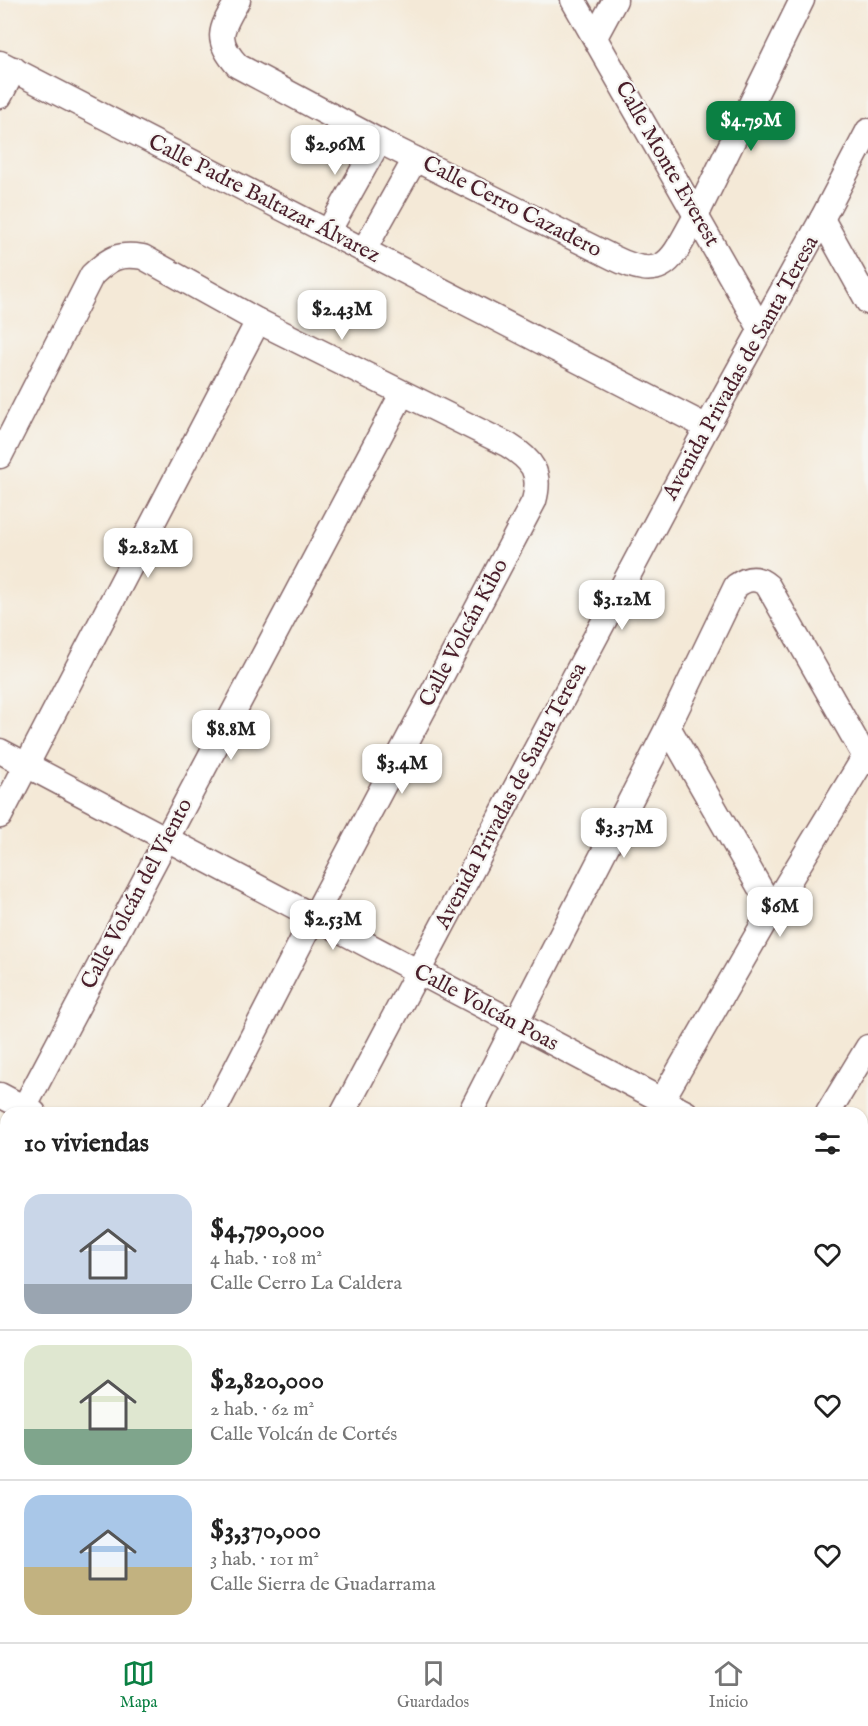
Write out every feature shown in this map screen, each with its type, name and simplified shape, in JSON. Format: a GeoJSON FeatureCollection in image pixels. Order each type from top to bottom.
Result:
{"type":"FeatureCollection","features":[{"type":"Feature","properties":{"kind":"street","name":"Calle Cerro Cazadero"},"geometry":{"type":"LineString","coordinates":[[237,0],[223,26],[222,41],[228,55],[238,66],[379,141],[632,267],[643,270],[657,268],[667,261],[677,250],[696,216]]}},
{"type":"Feature","properties":{"kind":"street","name":"Calle Monte Everest"},"geometry":{"type":"LineString","coordinates":[[573,0],[760,328]]}},
{"type":"Feature","properties":{"kind":"street"},"geometry":{"type":"LineString","coordinates":[[595,37],[615,0]]}},
{"type":"Feature","properties":{"kind":"street"},"geometry":{"type":"LineString","coordinates":[[696,216],[802,0]]}},
{"type":"Feature","properties":{"kind":"street","name":"Calle Padre Baltazar Álvarez"},"geometry":{"type":"LineString","coordinates":[[0,96],[7,66],[707,427]]}},
{"type":"Feature","properties":{"kind":"street","name":"Avenida Privadas de Santa Teresa"},"geometry":{"type":"LineString","coordinates":[[346,1107],[707,427],[868,131]]}},
{"type":"Feature","properties":{"kind":"street"},"geometry":{"type":"LineString","coordinates":[[328,232],[379,141]]}},
{"type":"Feature","properties":{"kind":"street"},"geometry":{"type":"LineString","coordinates":[[364,250],[415,159]]}},
{"type":"Feature","properties":{"kind":"street"},"geometry":{"type":"LineString","coordinates":[[822,219],[868,302]]}},
{"type":"Feature","properties":{"kind":"street"},"geometry":{"type":"LineString","coordinates":[[0,456],[92,275],[107,261],[126,254],[142,257],[258,321],[402,394]]}},
{"type":"Feature","properties":{"kind":"street"},"geometry":{"type":"LineString","coordinates":[[0,816],[258,321]]}},
{"type":"Feature","properties":{"kind":"street","name":"Calle Volcán Kibo"},"geometry":{"type":"LineString","coordinates":[[216,1107],[534,501],[538,485],[535,469],[521,454],[508,445],[402,394]]}},
{"type":"Feature","properties":{"kind":"street","name":"Calle Volcán del Viento"},"geometry":{"type":"LineString","coordinates":[[31,1107],[166,839],[402,394]]}},
{"type":"Feature","properties":{"kind":"street"},"geometry":{"type":"LineString","coordinates":[[473,1107],[668,727],[736,586],[753,578],[762,580],[768,586],[866,759],[772,909],[662,1100]]}},
{"type":"Feature","properties":{"kind":"street"},"geometry":{"type":"LineString","coordinates":[[668,727],[772,909]]}},
{"type":"Feature","properties":{"kind":"street","name":"Calle Volcán Poas"},"geometry":{"type":"LineString","coordinates":[[0,752],[675,1107]]}},
{"type":"Feature","properties":{"kind":"street"},"geometry":{"type":"LineString","coordinates":[[832,1107],[868,1047]]}},
{"type":"Feature","properties":{"kind":"street"},"geometry":{"type":"LineString","coordinates":[[0,1095],[23,1107]]}}]}
